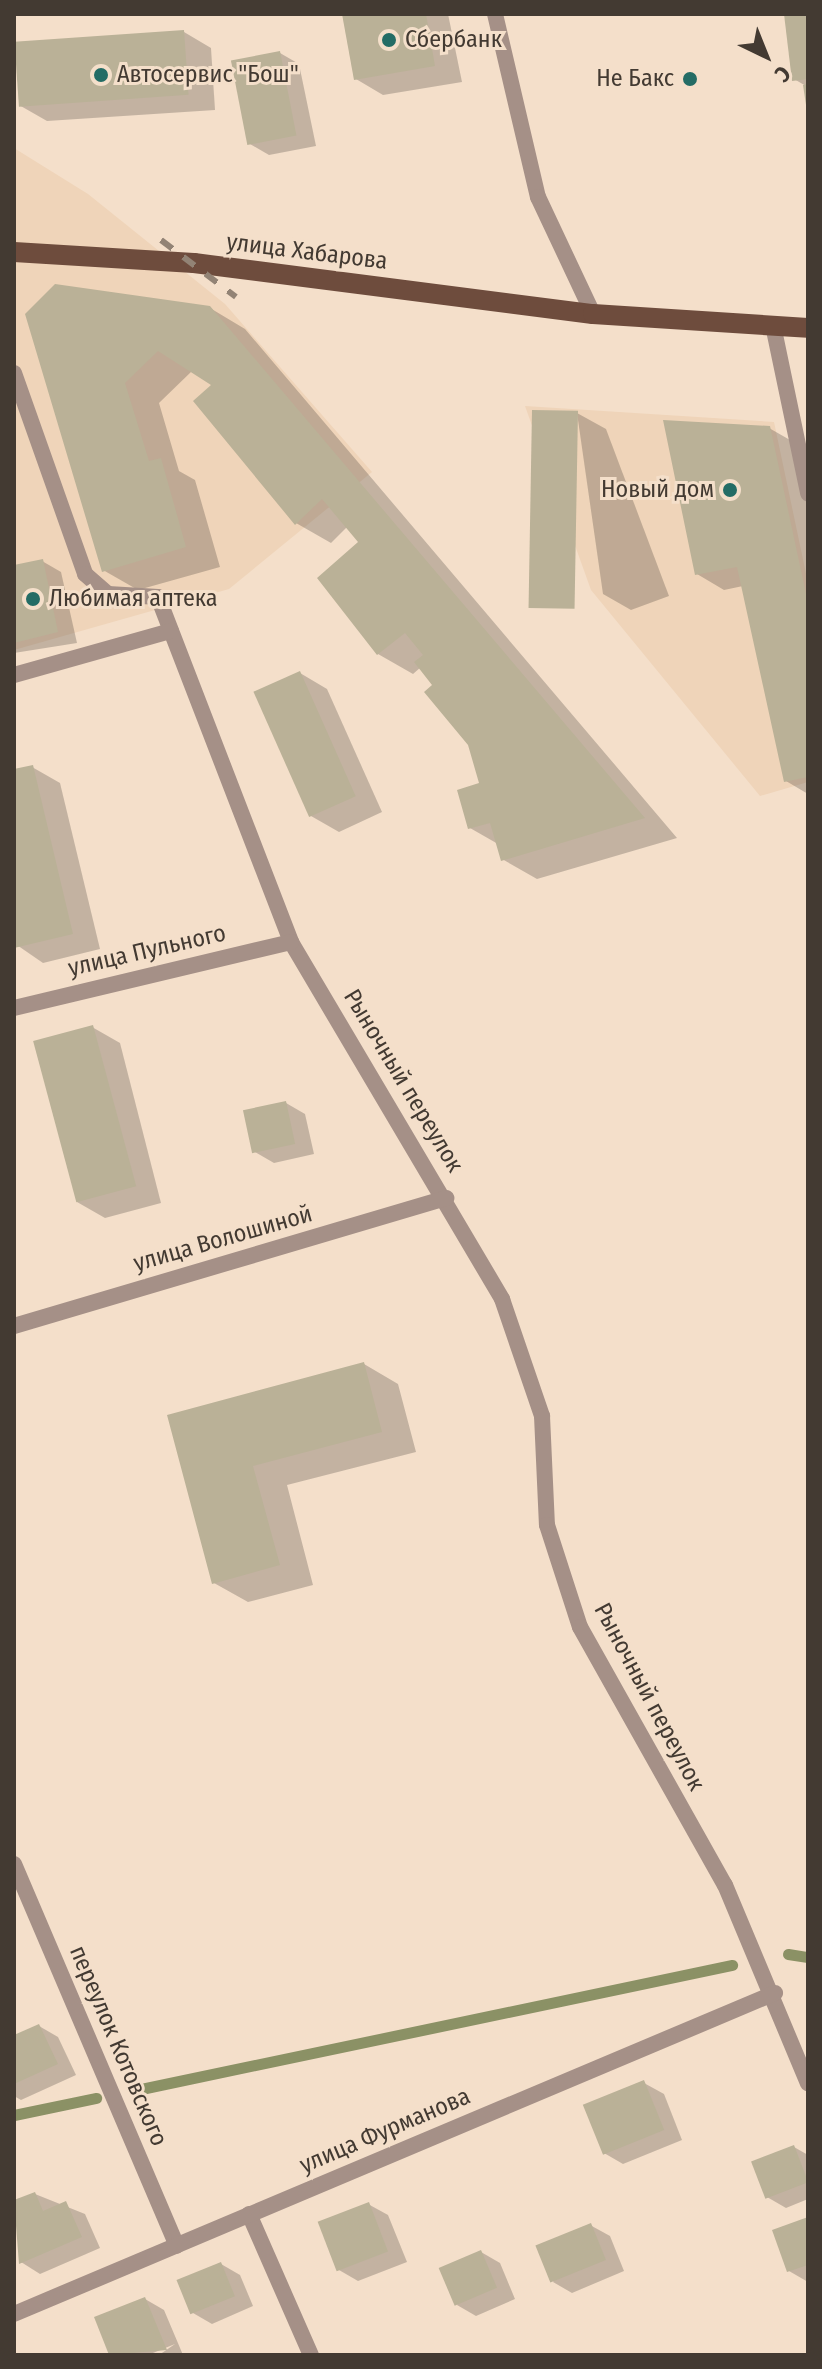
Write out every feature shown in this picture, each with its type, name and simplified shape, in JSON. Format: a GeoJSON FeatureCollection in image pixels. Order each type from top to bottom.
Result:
{"type":"FeatureCollection","features":[{"type":"Feature","properties":{"kind":"main road","name":"улица Хабарова"},"geometry":{"type":"LineString","coordinates":[[14,252],[194,263],[593,314],[774,330],[808,328]]}},
{"type":"Feature","properties":{"kind":"street"},"geometry":{"type":"LineString","coordinates":[[495,14],[538,197],[593,314]]}},
{"type":"Feature","properties":{"kind":"street"},"geometry":{"type":"LineString","coordinates":[[774,330],[808,493]]}},
{"type":"Feature","properties":{"kind":"street","name":"Рыночный переулок"},"geometry":{"type":"LineString","coordinates":[[14,373],[85,574],[108,594],[158,597],[291,942],[446,1198],[502,1299],[542,1416],[547,1525],[580,1627],[725,1885],[775,1993],[808,2083]]}},
{"type":"Feature","properties":{"kind":"street"},"geometry":{"type":"LineString","coordinates":[[14,675],[171,631]]}},
{"type":"Feature","properties":{"kind":"street","name":"улица Пульного"},"geometry":{"type":"LineString","coordinates":[[14,1008],[291,942]]}},
{"type":"Feature","properties":{"kind":"street","name":"улица Волошиной"},"geometry":{"type":"LineString","coordinates":[[14,1326],[446,1198]]}},
{"type":"Feature","properties":{"kind":"street","name":"переулок Котовского"},"geometry":{"type":"LineString","coordinates":[[14,1864],[177,2246]]}},
{"type":"Feature","properties":{"kind":"street","name":"улица Фурманова"},"geometry":{"type":"LineString","coordinates":[[14,2314],[775,1993]]}},
{"type":"Feature","properties":{"kind":"street"},"geometry":{"type":"LineString","coordinates":[[249,2214],[311,2355]]}},
{"type":"Feature","properties":{"kind":"shaded area"},"geometry":{"type":"Polygon","coordinates":[[[14,148],[88,194],[225,304],[372,472],[229,589],[14,650],[14,148]]]}},
{"type":"Feature","properties":{"kind":"shaded area"},"geometry":{"type":"Polygon","coordinates":[[[525,406],[774,422],[808,583],[808,782],[760,796],[591,590],[525,406]]]}},
{"type":"Feature","properties":{"kind":"building","name":"Сбербанк"},"geometry":{"type":"Polygon","coordinates":[[[342,14],[426,14],[435,66],[354,80],[342,14]]]}},
{"type":"Feature","properties":{"kind":"building"},"geometry":{"type":"Polygon","coordinates":[[[784,14],[808,14],[808,79],[792,81],[784,14]]]}},
{"type":"Feature","properties":{"kind":"building","name":"Автосервис \"Бош\""},"geometry":{"type":"Polygon","coordinates":[[[184,30],[189,95],[19,107],[14,42],[184,30]]]}},
{"type":"Feature","properties":{"kind":"building"},"geometry":{"type":"Polygon","coordinates":[[[280,51],[296,135],[247,145],[231,61],[280,51]]]}},
{"type":"Feature","properties":{"kind":"building"},"geometry":{"type":"Polygon","coordinates":[[[808,84],[808,105],[806,105],[803,85],[808,84]]]}},
{"type":"Feature","properties":{"kind":"building"},"geometry":{"type":"Polygon","coordinates":[[[55,284],[210,306],[645,818],[501,861],[490,823],[468,829],[457,790],[479,783],[468,745],[424,692],[432,685],[414,662],[423,655],[405,633],[377,655],[317,578],[358,542],[322,499],[295,525],[193,401],[211,385],[158,351],[125,383],[149,461],[161,458],[186,547],[102,572],[25,314],[55,284]]]}},
{"type":"Feature","properties":{"kind":"building"},"geometry":{"type":"Polygon","coordinates":[[[532,410],[578,411],[575,609],[529,608],[532,410]]]}},
{"type":"Feature","properties":{"kind":"building"},"geometry":{"type":"Polygon","coordinates":[[[663,420],[770,426],[808,603],[808,777],[784,782],[737,567],[695,575],[663,420]]]}},
{"type":"Feature","properties":{"kind":"building","name":"Любимая аптека"},"geometry":{"type":"Polygon","coordinates":[[[43,559],[58,632],[14,643],[14,565],[43,559]]]}},
{"type":"Feature","properties":{"kind":"building"},"geometry":{"type":"Polygon","coordinates":[[[300,671],[356,796],[309,817],[253,692],[300,671]]]}},
{"type":"Feature","properties":{"kind":"building"},"geometry":{"type":"Polygon","coordinates":[[[33,765],[73,934],[14,948],[14,769],[33,765]]]}},
{"type":"Feature","properties":{"kind":"building"},"geometry":{"type":"Polygon","coordinates":[[[93,1025],[136,1186],[76,1202],[33,1041],[93,1025]]]}},
{"type":"Feature","properties":{"kind":"building"},"geometry":{"type":"Polygon","coordinates":[[[286,1101],[295,1144],[252,1153],[243,1110],[286,1101]]]}},
{"type":"Feature","properties":{"kind":"building"},"geometry":{"type":"Polygon","coordinates":[[[364,1362],[382,1432],[253,1466],[280,1565],[212,1584],[167,1415],[364,1362]]]}},
{"type":"Feature","properties":{"kind":"building"},"geometry":{"type":"Polygon","coordinates":[[[39,2024],[58,2064],[14,2084],[14,2035],[39,2024]]]}},
{"type":"Feature","properties":{"kind":"building"},"geometry":{"type":"Polygon","coordinates":[[[644,2080],[664,2130],[603,2155],[583,2105],[644,2080]]]}},
{"type":"Feature","properties":{"kind":"building"},"geometry":{"type":"Polygon","coordinates":[[[794,2145],[808,2182],[765,2199],[751,2161],[794,2145]]]}},
{"type":"Feature","properties":{"kind":"building"},"geometry":{"type":"Polygon","coordinates":[[[35,2192],[43,2211],[66,2201],[82,2237],[19,2264],[14,2200],[35,2192]]]}},
{"type":"Feature","properties":{"kind":"building"},"geometry":{"type":"Polygon","coordinates":[[[369,2202],[388,2251],[337,2271],[318,2222],[369,2202]]]}},
{"type":"Feature","properties":{"kind":"building"},"geometry":{"type":"Polygon","coordinates":[[[808,2217],[808,2265],[787,2272],[772,2230],[808,2217]]]}},
{"type":"Feature","properties":{"kind":"building"},"geometry":{"type":"Polygon","coordinates":[[[591,2223],[606,2260],[550,2283],[535,2245],[591,2223]]]}},
{"type":"Feature","properties":{"kind":"building"},"geometry":{"type":"Polygon","coordinates":[[[481,2250],[497,2288],[455,2306],[439,2268],[481,2250]]]}},
{"type":"Feature","properties":{"kind":"building"},"geometry":{"type":"Polygon","coordinates":[[[221,2262],[235,2296],[190,2314],[176,2280],[221,2262]]]}},
{"type":"Feature","properties":{"kind":"building"},"geometry":{"type":"Polygon","coordinates":[[[145,2297],[167,2350],[109,2355],[94,2317],[145,2297]]]}},
{"type":"Feature","properties":{"kind":"waterway"},"geometry":{"type":"LineString","coordinates":[[788,1954],[808,1957]]}},
{"type":"Feature","properties":{"kind":"waterway"},"geometry":{"type":"LineString","coordinates":[[141,2089],[732,1965]]}},
{"type":"Feature","properties":{"kind":"waterway"},"geometry":{"type":"LineString","coordinates":[[14,2115],[96,2098]]}},
{"type":"Feature","properties":{"kind":"railway"},"geometry":{"type":"LineString","coordinates":[[161,240],[236,297]]}},
{"type":"Feature","properties":{"kind":"place","name":"Сбербанк"},"geometry":{"type":"Point","coordinates":[389,40]}},
{"type":"Feature","properties":{"kind":"place","name":"Автосервис \"Бош\""},"geometry":{"type":"Point","coordinates":[101,75]}},
{"type":"Feature","properties":{"kind":"place","name":"Не Бакс"},"geometry":{"type":"Point","coordinates":[690,79]}},
{"type":"Feature","properties":{"kind":"place","name":"Новый дом"},"geometry":{"type":"Point","coordinates":[730,490]}},
{"type":"Feature","properties":{"kind":"place","name":"Любимая аптека"},"geometry":{"type":"Point","coordinates":[33,599]}}]}
